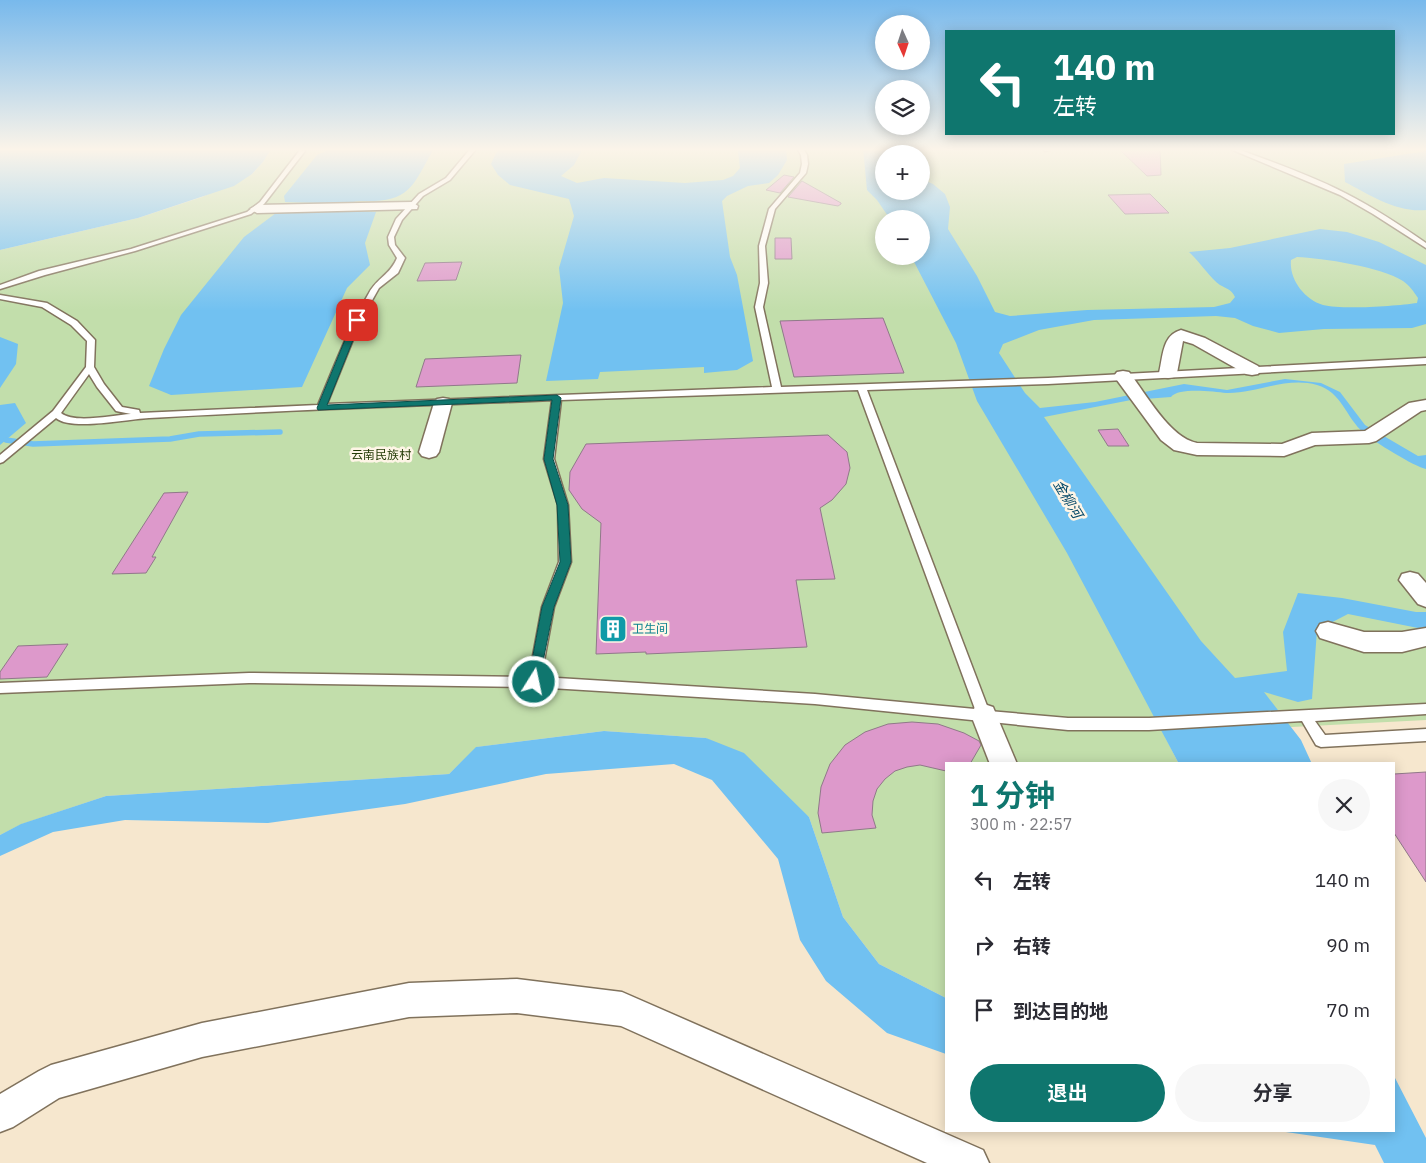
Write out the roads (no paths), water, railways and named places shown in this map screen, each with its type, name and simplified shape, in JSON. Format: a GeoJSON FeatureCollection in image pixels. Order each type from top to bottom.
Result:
{"type":"FeatureCollection","features":[{"type":"Feature","properties":{"kind":"street"},"geometry":{"type":"LineString","coordinates":[[257,208],[412,206]]}},
{"type":"Feature","properties":{"kind":"street"},"geometry":{"type":"LineString","coordinates":[[1168,373],[1178,330],[1252,370]]}},
{"type":"Feature","properties":{"kind":"street"},"geometry":{"type":"LineString","coordinates":[[1123,376],[1168,436],[1181,446],[1198,449],[1284,450],[1312,438],[1374,433],[1415,407],[1426,406]]}},
{"type":"Feature","properties":{"kind":"street"},"geometry":{"type":"LineString","coordinates":[[429,452],[444,402]]}},
{"type":"Feature","properties":{"kind":"street"},"geometry":{"type":"LineString","coordinates":[[1410,580],[1426,598]]}},
{"type":"Feature","properties":{"kind":"street"},"geometry":{"type":"LineString","coordinates":[[1328,631],[1364,642],[1402,642],[1426,637]]}},
{"type":"Feature","properties":{"kind":"street"},"geometry":{"type":"LineString","coordinates":[[984,716],[1003,762]]}},
{"type":"Feature","properties":{"kind":"street"},"geometry":{"type":"LineString","coordinates":[[0,1114],[51,1083],[202,1040],[409,1000],[517,996],[622,1009],[970,1163]]}},
{"type":"Feature","properties":{"kind":"lane"},"geometry":{"type":"LineString","coordinates":[[0,287],[42,273],[133,250],[218,224],[257,208],[262,202]]}},
{"type":"Feature","properties":{"kind":"lane"},"geometry":{"type":"LineString","coordinates":[[321,408],[357,320],[376,287],[395,271],[401,258],[392,245],[391,236],[399,219],[415,202]]}},
{"type":"Feature","properties":{"kind":"lane"},"geometry":{"type":"LineString","coordinates":[[777,390],[759,306],[764,283],[762,246],[772,209],[778,202]]}},
{"type":"Feature","properties":{"kind":"lane"},"geometry":{"type":"LineString","coordinates":[[1359,202],[1426,246]]}},
{"type":"Feature","properties":{"kind":"lane"},"geometry":{"type":"LineString","coordinates":[[0,297],[44,306],[74,323],[91,340],[90,368],[100,385],[119,409],[148,415]]}},
{"type":"Feature","properties":{"kind":"lane"},"geometry":{"type":"LineString","coordinates":[[56,413],[63,419],[79,421],[148,415],[444,402],[861,386],[1048,381],[1168,373],[1426,361]]}},
{"type":"Feature","properties":{"kind":"lane"},"geometry":{"type":"LineString","coordinates":[[1,459],[56,413],[90,368]]}},
{"type":"Feature","properties":{"kind":"lane"},"geometry":{"type":"LineString","coordinates":[[861,386],[984,716]]}},
{"type":"Feature","properties":{"kind":"lane"},"geometry":{"type":"LineString","coordinates":[[534,682],[548,607],[565,562],[562,505],[548,459],[557,398]]}},
{"type":"Feature","properties":{"kind":"lane"},"geometry":{"type":"LineString","coordinates":[[0,688],[249,678],[534,682],[815,699],[1068,724],[1149,724],[1426,709]]}},
{"type":"Feature","properties":{"kind":"lane"},"geometry":{"type":"LineString","coordinates":[[1305,715],[1321,740],[1426,735]]}},
{"type":"Feature","properties":{"kind":"water"},"geometry":{"type":"Polygon","coordinates":[[[0,202],[185,202],[138,218],[0,250],[0,202]]]}},
{"type":"Feature","properties":{"kind":"water"},"geometry":{"type":"Polygon","coordinates":[[[295,202],[353,202],[347,204],[344,210],[376,212],[365,243],[370,265],[347,288],[302,387],[171,395],[149,386],[164,349],[181,315],[244,237],[276,213],[316,210],[321,203],[295,202]]]}},
{"type":"Feature","properties":{"kind":"water"},"geometry":{"type":"Polygon","coordinates":[[[570,202],[722,202],[730,257],[737,275],[753,361],[737,370],[704,373],[704,367],[600,372],[598,379],[546,381],[563,303],[559,268],[574,216],[570,202]]]}},
{"type":"Feature","properties":{"kind":"water","name":"金柳河"},"geometry":{"type":"Polygon","coordinates":[[[879,202],[948,202],[950,207],[948,229],[977,276],[995,312],[1010,316],[1087,310],[1214,307],[1230,303],[1235,297],[1232,292],[1216,282],[1189,252],[1230,248],[1320,229],[1347,232],[1379,242],[1426,265],[1426,324],[1412,328],[1324,329],[1279,333],[1253,326],[1235,318],[1216,316],[1094,320],[1039,330],[1003,344],[999,353],[1025,393],[1040,408],[1095,402],[1184,384],[1227,390],[1285,379],[1321,383],[1340,392],[1365,425],[1418,456],[1426,455],[1426,469],[1394,453],[1364,433],[1332,393],[1317,385],[1305,383],[1282,384],[1237,393],[1181,392],[1171,397],[1131,400],[1044,417],[1201,641],[1235,678],[1287,671],[1283,632],[1298,593],[1342,598],[1416,612],[1426,612],[1426,627],[1418,628],[1348,614],[1317,630],[1312,699],[1298,702],[1264,692],[1301,740],[1311,762],[1178,762],[1067,553],[977,401],[956,343],[916,265],[930,265],[930,210],[884,210],[879,202]],[[1297,257],[1291,260],[1292,274],[1299,287],[1310,298],[1323,305],[1356,307],[1417,303],[1418,298],[1403,281],[1381,271],[1351,264],[1297,257]]]}},
{"type":"Feature","properties":{"kind":"water"},"geometry":{"type":"Polygon","coordinates":[[[1385,202],[1426,202],[1426,210],[1405,209],[1385,202]]]}},
{"type":"Feature","properties":{"kind":"water"},"geometry":{"type":"Polygon","coordinates":[[[0,337],[18,344],[16,364],[0,388],[0,337]]]}},
{"type":"Feature","properties":{"kind":"water"},"geometry":{"type":"Polygon","coordinates":[[[15,403],[26,423],[0,445],[0,405],[15,403]]]}},
{"type":"Feature","properties":{"kind":"water"},"geometry":{"type":"Polygon","coordinates":[[[604,731],[706,738],[744,753],[809,817],[843,917],[879,964],[945,997],[945,1054],[887,1033],[826,981],[800,940],[778,859],[712,780],[674,764],[546,774],[405,804],[268,823],[125,820],[53,832],[0,856],[0,835],[21,824],[106,796],[449,774],[476,747],[604,731]]]}},
{"type":"Feature","properties":{"kind":"water"},"geometry":{"type":"Polygon","coordinates":[[[1395,1078],[1426,1138],[1426,1163],[1384,1163],[1375,1145],[1286,1132],[1395,1132],[1395,1078]]]}},
{"type":"Feature","properties":{"kind":"waterway"},"geometry":{"type":"LineString","coordinates":[[6,440],[33,444],[170,439],[199,434],[280,432]]}},
{"type":"Feature","properties":{"kind":"place","name":"卫生间"},"geometry":{"type":"Point","coordinates":[613,629]}},
{"type":"Feature","properties":{"kind":"park label","name":"云南民族村"},"geometry":{"type":"Point","coordinates":[381,455]}}]}
